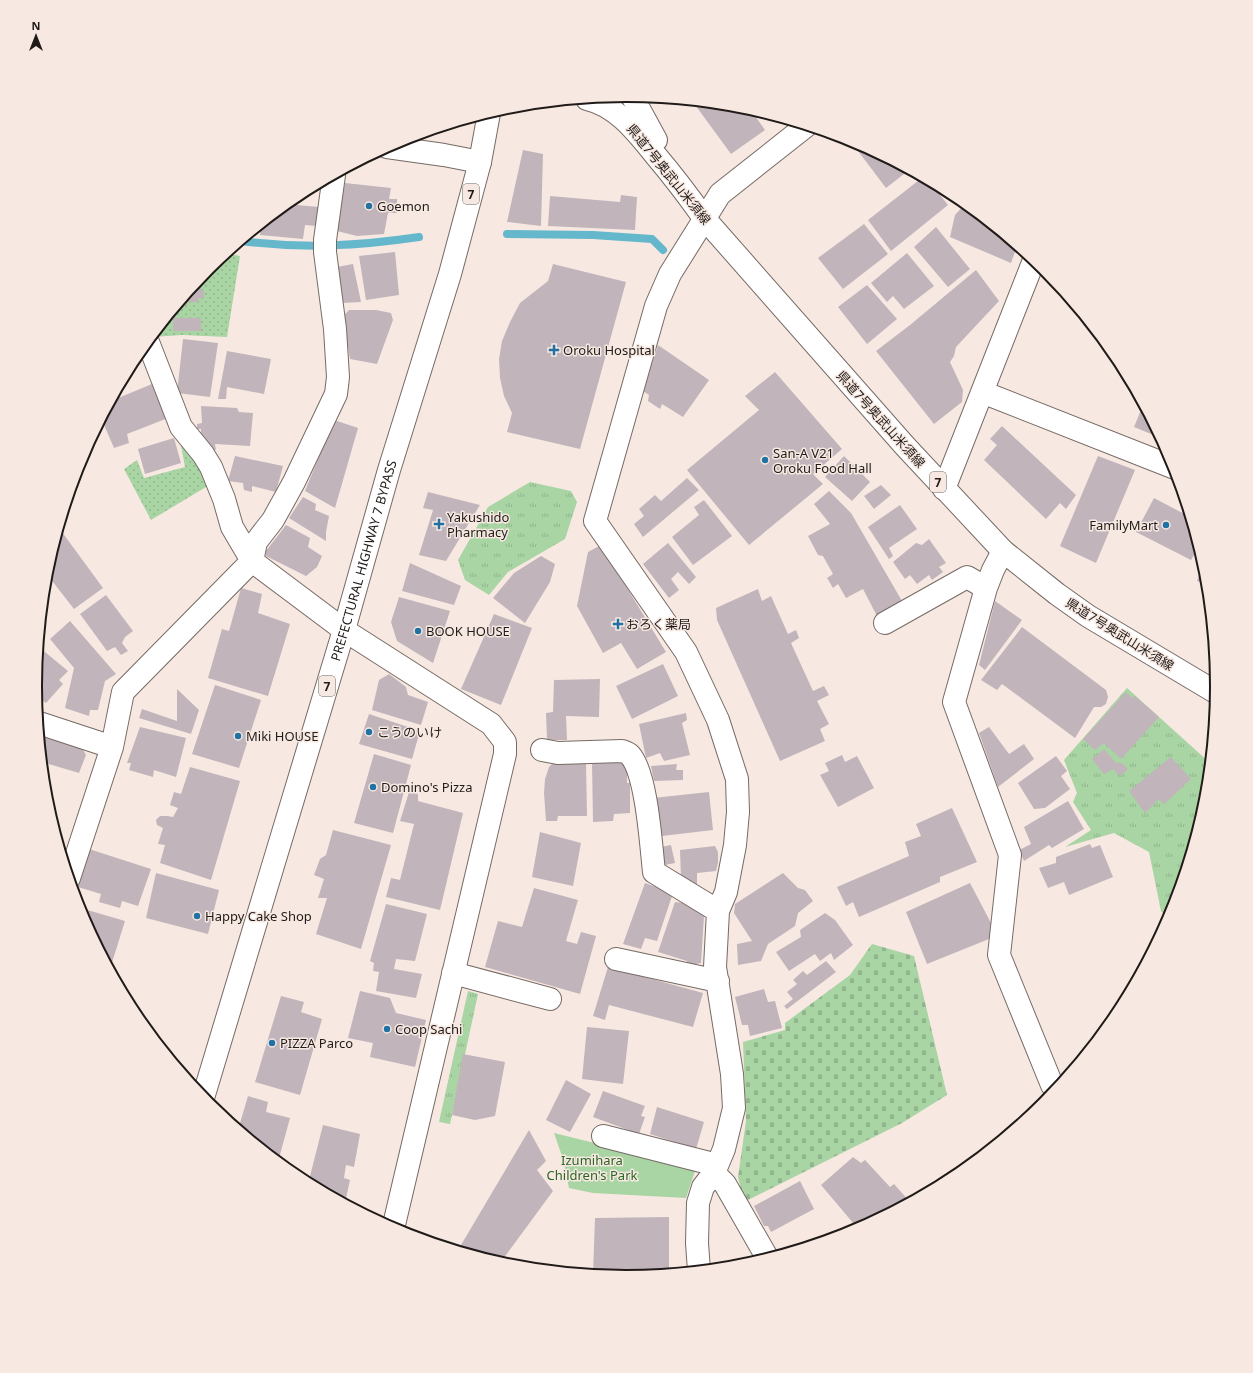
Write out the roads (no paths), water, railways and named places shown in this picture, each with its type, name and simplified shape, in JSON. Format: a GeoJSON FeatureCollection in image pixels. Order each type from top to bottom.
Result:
{"type":"FeatureCollection","features":[{"type":"Feature","properties":{"kind":"street"},"geometry":{"type":"LineString","coordinates":[[635,102],[677,181]]}},
{"type":"Feature","properties":{"kind":"street","name":"県道7号奥武山米須線"},"geometry":{"type":"LineString","coordinates":[[599,103],[613,111],[632,126],[677,181],[704,218],[904,446],[1003,551],[1057,594],[1088,616],[1211,689]]}},
{"type":"Feature","properties":{"kind":"street","name":"PREFECTURAL HIGHWAY 7 BYPASS"},"geometry":{"type":"LineString","coordinates":[[205,1091],[344,630],[389,470],[450,274],[480,162],[488,119]]}},
{"type":"Feature","properties":{"kind":"street"},"geometry":{"type":"LineString","coordinates":[[699,1266],[697,1243],[698,1203],[703,1188],[716,1169],[724,1149],[734,1108],[732,1074],[715,967],[718,911],[726,892],[735,844],[738,812],[737,779],[718,720],[686,652],[595,521],[656,306],[670,274],[720,194],[802,129]]}},
{"type":"Feature","properties":{"kind":"street"},"geometry":{"type":"LineString","coordinates":[[398,148],[480,162]]}},
{"type":"Feature","properties":{"kind":"street"},"geometry":{"type":"LineString","coordinates":[[72,870],[112,747],[123,692],[252,561],[256,542],[273,520],[294,482],[336,394],[338,377],[335,329],[324,246],[333,181]]}},
{"type":"Feature","properties":{"kind":"street"},"geometry":{"type":"LineString","coordinates":[[944,489],[1032,265]]}},
{"type":"Feature","properties":{"kind":"street"},"geometry":{"type":"LineString","coordinates":[[151,349],[181,428],[203,454],[211,467],[224,499],[232,527],[252,561],[344,630],[492,724],[505,742],[505,754],[394,1223]]}},
{"type":"Feature","properties":{"kind":"street"},"geometry":{"type":"LineString","coordinates":[[982,392],[1168,465]]}},
{"type":"Feature","properties":{"kind":"street"},"geometry":{"type":"LineString","coordinates":[[1003,551],[986,588],[954,702],[1010,856],[999,955],[1053,1086]]}},
{"type":"Feature","properties":{"kind":"street"},"geometry":{"type":"LineString","coordinates":[[885,624],[968,577],[986,588]]}},
{"type":"Feature","properties":{"kind":"street"},"geometry":{"type":"LineString","coordinates":[[43,724],[112,747]]}},
{"type":"Feature","properties":{"kind":"street"},"geometry":{"type":"LineString","coordinates":[[542,750],[558,753],[622,751],[630,754],[643,784],[654,872],[718,911]]}},
{"type":"Feature","properties":{"kind":"street"},"geometry":{"type":"LineString","coordinates":[[616,959],[718,981]]}},
{"type":"Feature","properties":{"kind":"street"},"geometry":{"type":"LineString","coordinates":[[454,973],[550,999]]}},
{"type":"Feature","properties":{"kind":"street"},"geometry":{"type":"LineString","coordinates":[[603,1136],[716,1169],[765,1254]]}},
{"type":"Feature","properties":{"kind":"waterway"},"geometry":{"type":"LineString","coordinates":[[507,234],[593,235],[652,239],[663,250]]}},
{"type":"Feature","properties":{"kind":"waterway"},"geometry":{"type":"LineString","coordinates":[[248,242],[308,246],[374,243],[419,237]]}},
{"type":"Feature","properties":{"kind":"place","name":"Goemon"},"geometry":{"type":"Point","coordinates":[369,206]}},
{"type":"Feature","properties":{"kind":"place","name":"Oroku Hospital"},"geometry":{"type":"Point","coordinates":[554,350]}},
{"type":"Feature","properties":{"kind":"place","name":"San-A V21 Oroku Food Hall"},"geometry":{"type":"Point","coordinates":[765,460]}},
{"type":"Feature","properties":{"kind":"place","name":"Yakushido Pharmacy"},"geometry":{"type":"Point","coordinates":[439,524]}},
{"type":"Feature","properties":{"kind":"place","name":"FamilyMart"},"geometry":{"type":"Point","coordinates":[1166,525]}},
{"type":"Feature","properties":{"kind":"place","name":"おろく薬局"},"geometry":{"type":"Point","coordinates":[618,624]}},
{"type":"Feature","properties":{"kind":"place","name":"BOOK HOUSE"},"geometry":{"type":"Point","coordinates":[418,631]}},
{"type":"Feature","properties":{"kind":"place","name":"こうのいけ"},"geometry":{"type":"Point","coordinates":[369,732]}},
{"type":"Feature","properties":{"kind":"place","name":"Miki HOUSE"},"geometry":{"type":"Point","coordinates":[238,736]}},
{"type":"Feature","properties":{"kind":"place","name":"Domino's Pizza"},"geometry":{"type":"Point","coordinates":[373,787]}},
{"type":"Feature","properties":{"kind":"place","name":"Happy Cake Shop"},"geometry":{"type":"Point","coordinates":[197,916]}},
{"type":"Feature","properties":{"kind":"place","name":"Coop Sachi"},"geometry":{"type":"Point","coordinates":[387,1029]}},
{"type":"Feature","properties":{"kind":"place","name":"PIZZA Parco"},"geometry":{"type":"Point","coordinates":[272,1043]}},
{"type":"Feature","properties":{"kind":"park label","name":"Izumihara Children's Park"},"geometry":{"type":"Point","coordinates":[592,1168]}}]}
